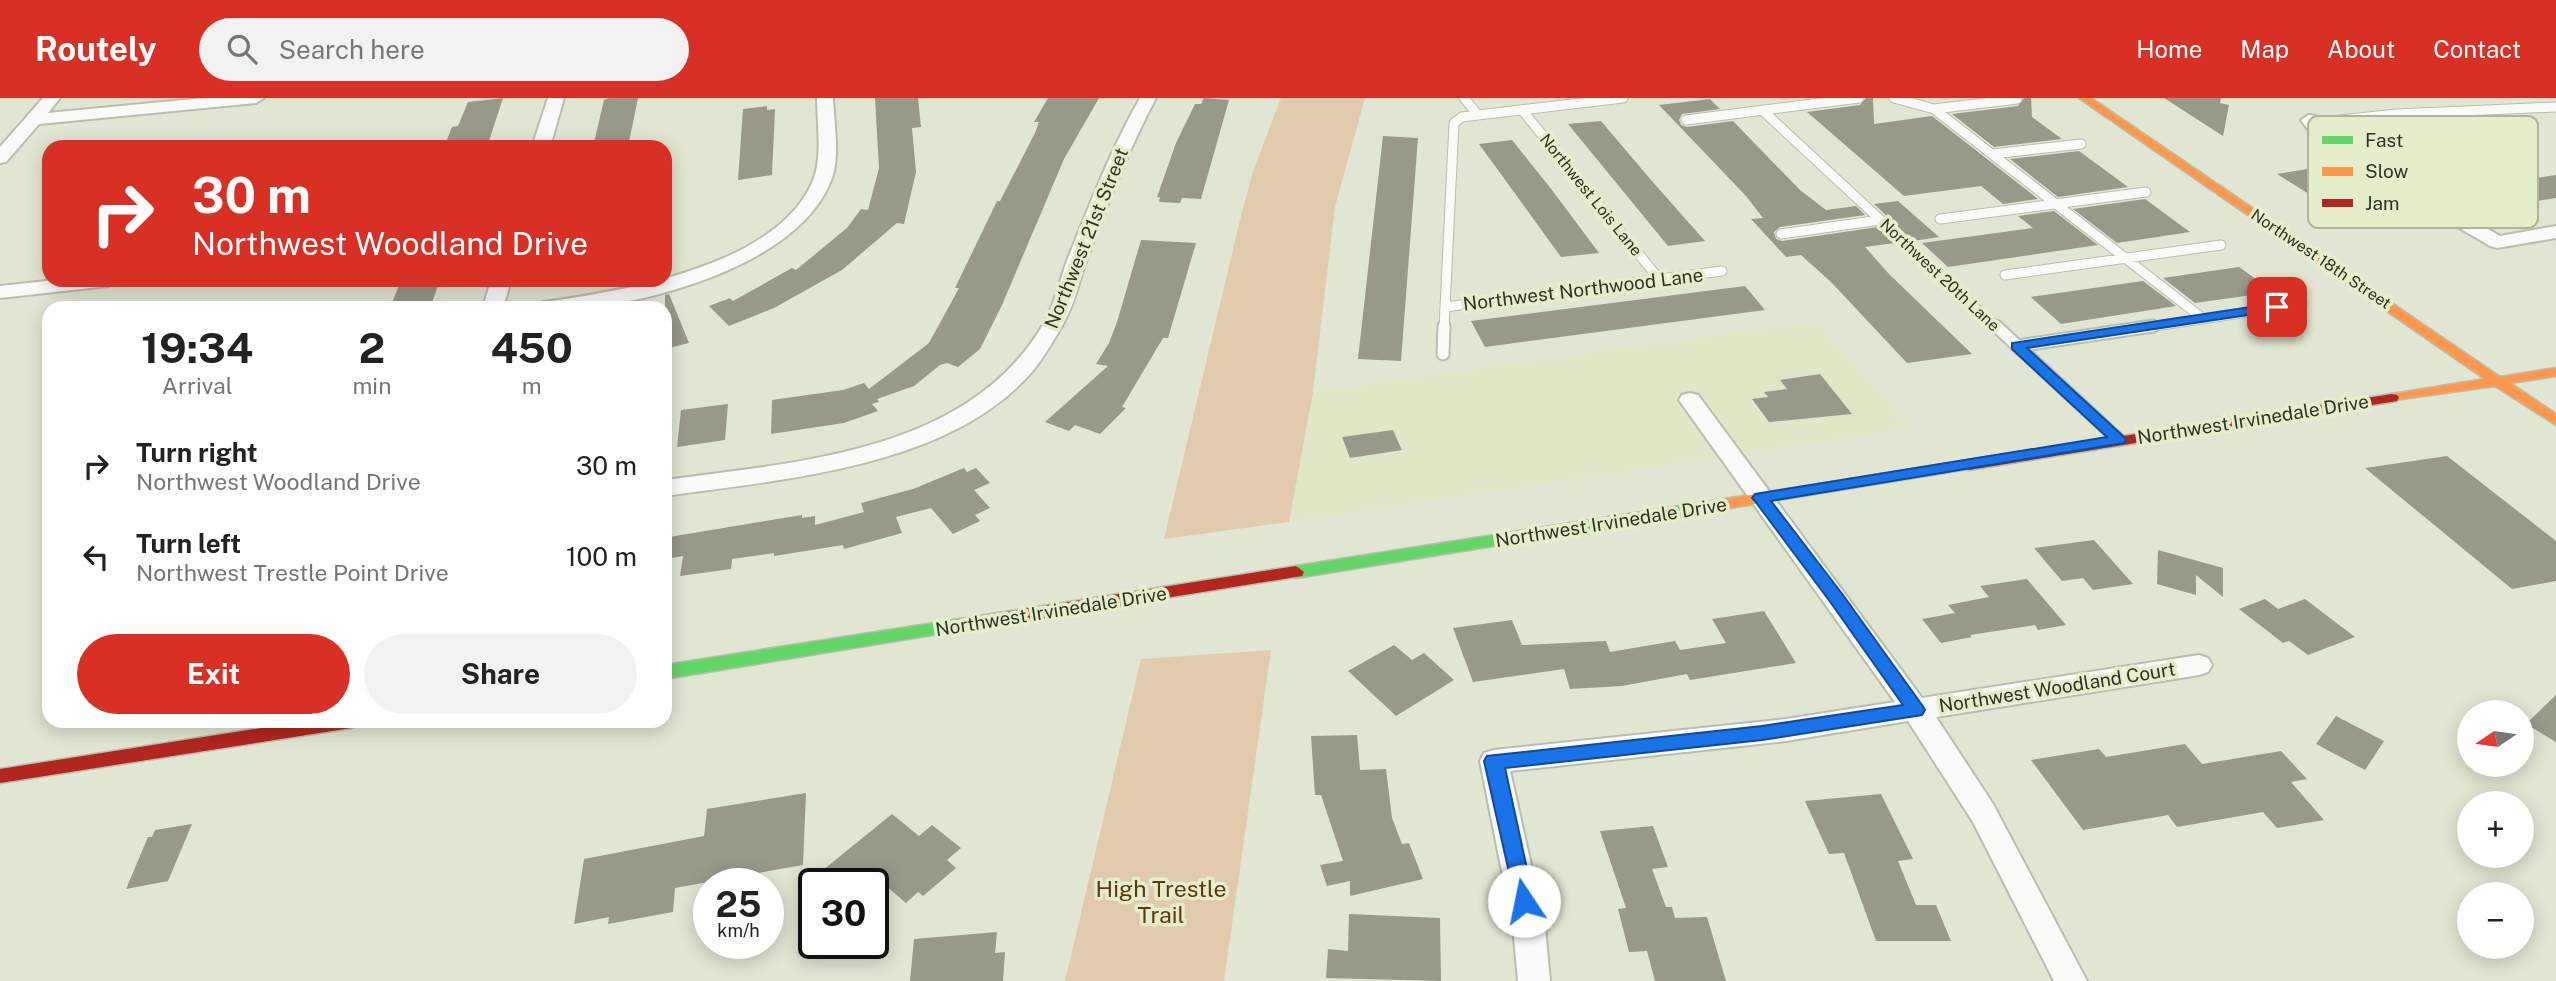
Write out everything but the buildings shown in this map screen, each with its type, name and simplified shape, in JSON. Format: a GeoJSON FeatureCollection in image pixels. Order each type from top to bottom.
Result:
{"type":"FeatureCollection","features":[{"type":"Feature","properties":{"kind":"main road","name":"Northwest 18th Street"},"geometry":{"type":"LineString","coordinates":[[2084,98],[2556,421]]}},
{"type":"Feature","properties":{"kind":"main road","name":"Northwest Irvinedale Drive"},"geometry":{"type":"LineString","coordinates":[[672,671],[2556,372]]}},
{"type":"Feature","properties":{"kind":"main road"},"geometry":{"type":"LineString","coordinates":[[0,776],[306,728]]}},
{"type":"Feature","properties":{"kind":"street"},"geometry":{"type":"LineString","coordinates":[[0,158],[52,98]]}},
{"type":"Feature","properties":{"kind":"street"},"geometry":{"type":"LineString","coordinates":[[34,119],[256,98]]}},
{"type":"Feature","properties":{"kind":"street"},"geometry":{"type":"LineString","coordinates":[[543,140],[556,98]]}},
{"type":"Feature","properties":{"kind":"street"},"geometry":{"type":"LineString","coordinates":[[672,284],[755,249],[782,232],[812,200],[825,169],[825,98]]}},
{"type":"Feature","properties":{"kind":"street","name":"Northwest 21st Street"},"geometry":{"type":"LineString","coordinates":[[672,487],[830,462],[881,451],[941,428],[993,396],[1023,371],[1054,324],[1129,132],[1148,98]]}},
{"type":"Feature","properties":{"kind":"street"},"geometry":{"type":"LineString","coordinates":[[2473,228],[2497,242],[2556,232]]}},
{"type":"Feature","properties":{"kind":"street"},"geometry":{"type":"LineString","coordinates":[[0,292],[45,287]]}},
{"type":"Feature","properties":{"kind":"street"},"geometry":{"type":"LineString","coordinates":[[596,301],[661,287]]}},
{"type":"Feature","properties":{"kind":"street"},"geometry":{"type":"LineString","coordinates":[[1690,400],[1916,710],[1983,813],[2071,981]]}},
{"type":"Feature","properties":{"kind":"street","name":"Northwest Woodland Court"},"geometry":{"type":"LineString","coordinates":[[1534,981],[1529,927],[1494,761],[1786,730],[2199,665]]}},
{"type":"Feature","properties":{"kind":"lane"},"geometry":{"type":"LineString","coordinates":[[1464,98],[1478,115]]}},
{"type":"Feature","properties":{"kind":"lane"},"geometry":{"type":"LineString","coordinates":[[1443,354],[1454,123],[1462,117],[1574,101],[1623,98]]}},
{"type":"Feature","properties":{"kind":"lane"},"geometry":{"type":"LineString","coordinates":[[1686,120],[1858,98]]}},
{"type":"Feature","properties":{"kind":"lane"},"geometry":{"type":"LineString","coordinates":[[1894,98],[1934,109],[2201,317]]}},
{"type":"Feature","properties":{"kind":"lane"},"geometry":{"type":"LineString","coordinates":[[1934,109],[2017,99]]}},
{"type":"Feature","properties":{"kind":"lane"},"geometry":{"type":"LineString","coordinates":[[2377,116],[2556,107]]}},
{"type":"Feature","properties":{"kind":"lane","name":"Northwest Lois Lane"},"geometry":{"type":"LineString","coordinates":[[1522,110],[1659,279]]}},
{"type":"Feature","properties":{"kind":"lane","name":"Northwest 20th Lane"},"geometry":{"type":"LineString","coordinates":[[1762,110],[2119,440]]}},
{"type":"Feature","properties":{"kind":"lane"},"geometry":{"type":"LineString","coordinates":[[1993,154],[2081,144]]}},
{"type":"Feature","properties":{"kind":"lane"},"geometry":{"type":"LineString","coordinates":[[1940,219],[2146,192]]}},
{"type":"Feature","properties":{"kind":"lane"},"geometry":{"type":"LineString","coordinates":[[1781,234],[1880,219]]}},
{"type":"Feature","properties":{"kind":"lane"},"geometry":{"type":"LineString","coordinates":[[2005,275],[2221,245]]}},
{"type":"Feature","properties":{"kind":"lane","name":"Northwest Northwood Lane"},"geometry":{"type":"LineString","coordinates":[[1445,307],[1722,271]]}},
{"type":"Feature","properties":{"kind":"lane"},"geometry":{"type":"LineString","coordinates":[[2017,346],[2302,304]]}},
{"type":"Feature","properties":{"kind":"shaded area"},"geometry":{"type":"Polygon","coordinates":[[[1817,321],[1911,428],[1289,522],[1313,392],[1817,321]]]}},
{"type":"Feature","properties":{"kind":"green space"},"geometry":{"type":"Polygon","coordinates":[[[1281,98],[1365,98],[1335,207],[1313,392],[1289,522],[1164,539],[1253,171],[1281,98]]]}},
{"type":"Feature","properties":{"kind":"green space","name":"High Trestle Trail"},"geometry":{"type":"Polygon","coordinates":[[[1271,650],[1224,981],[1065,981],[1141,659],[1271,650]]]}},
{"type":"Feature","properties":{"kind":"traffic: fast"},"geometry":{"type":"LineString","coordinates":[[1296,572],[1693,509]]}},
{"type":"Feature","properties":{"kind":"traffic: fast"},"geometry":{"type":"LineString","coordinates":[[672,671],[1011,617]]}},
{"type":"Feature","properties":{"kind":"traffic: slow"},"geometry":{"type":"LineString","coordinates":[[2084,98],[2556,421]]}},
{"type":"Feature","properties":{"kind":"traffic: slow"},"geometry":{"type":"LineString","coordinates":[[2392,398],[2556,372]]}},
{"type":"Feature","properties":{"kind":"traffic: slow"},"geometry":{"type":"LineString","coordinates":[[1693,509],[1969,465]]}},
{"type":"Feature","properties":{"kind":"traffic: jam"},"geometry":{"type":"LineString","coordinates":[[1969,465],[2392,398]]}},
{"type":"Feature","properties":{"kind":"traffic: jam"},"geometry":{"type":"LineString","coordinates":[[1011,617],[1296,572]]}},
{"type":"Feature","properties":{"kind":"traffic: jam"},"geometry":{"type":"LineString","coordinates":[[0,776],[306,728]]}},
{"type":"Feature","properties":{"kind":"route"},"geometry":{"type":"LineString","coordinates":[[1524,901],[1494,761],[1762,733],[1916,710],[1837,599],[1760,498],[2119,440],[2017,346],[2277,307]]}}]}
